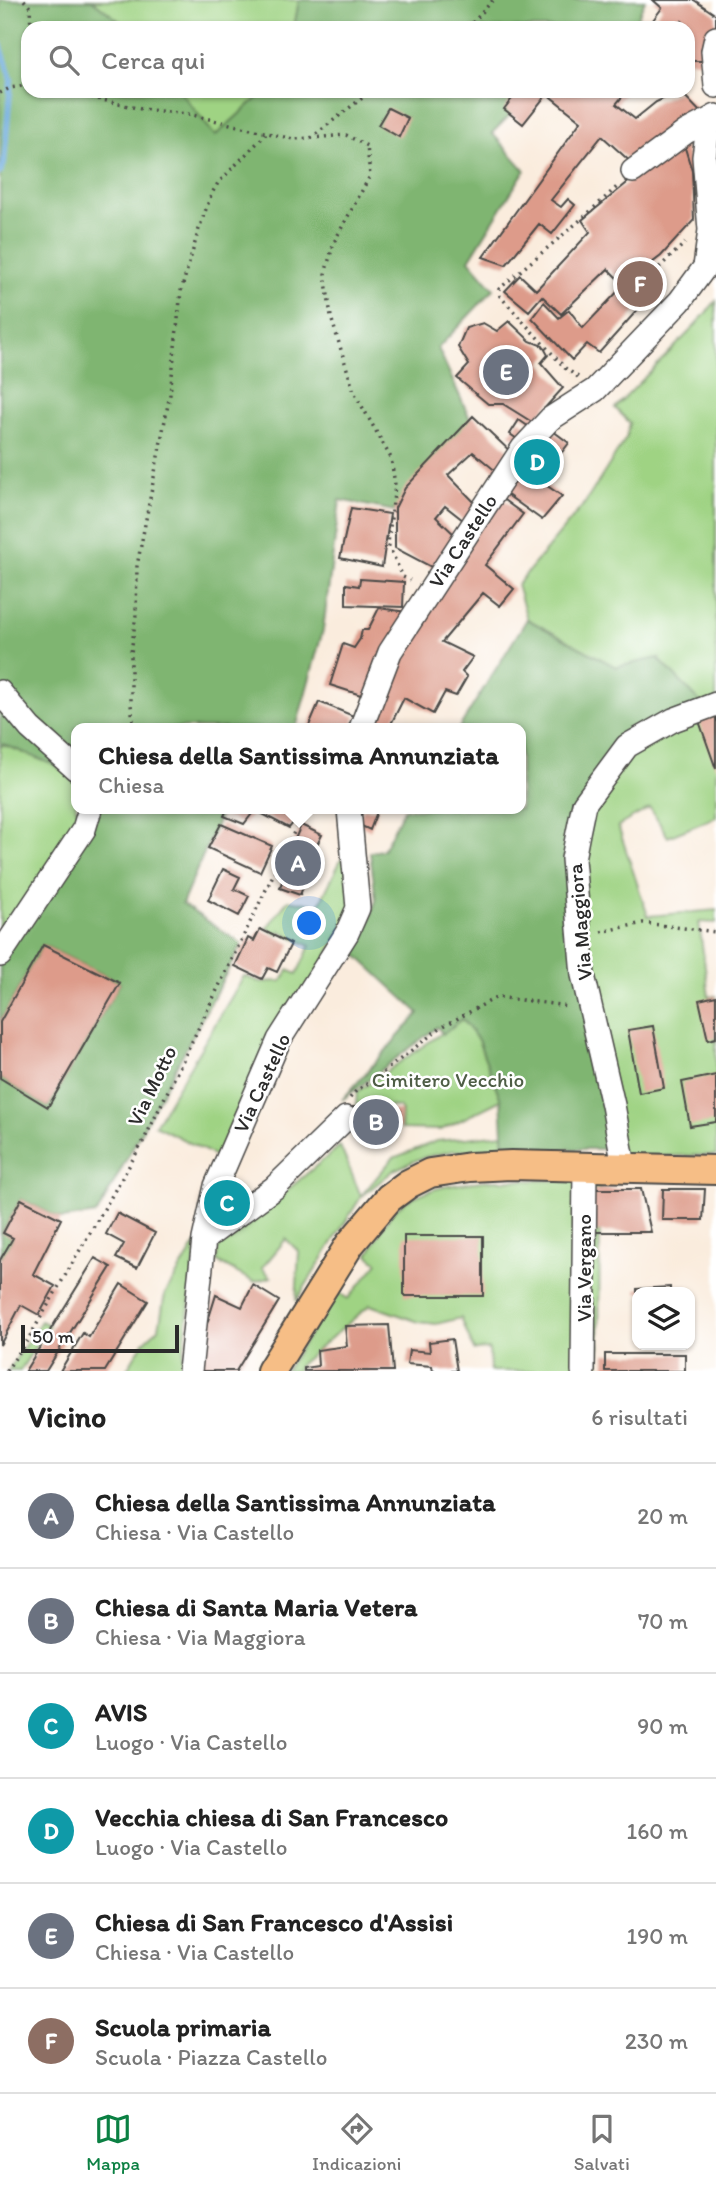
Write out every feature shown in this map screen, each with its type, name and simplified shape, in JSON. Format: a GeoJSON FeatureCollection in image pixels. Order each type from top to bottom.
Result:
{"type":"FeatureCollection","features":[{"type":"Feature","properties":{"kind":"main road"},"geometry":{"type":"LineString","coordinates":[[271,1371],[350,1244],[388,1198],[430,1173],[470,1167],[585,1165],[716,1170]]}},
{"type":"Feature","properties":{"kind":"street"},"geometry":{"type":"LineString","coordinates":[[716,38],[713,51],[716,86]]}},
{"type":"Feature","properties":{"kind":"street"},"geometry":{"type":"LineString","coordinates":[[633,171],[686,132],[713,118]]}},
{"type":"Feature","properties":{"kind":"street"},"geometry":{"type":"LineString","coordinates":[[710,224],[704,157],[713,118]]}},
{"type":"Feature","properties":{"kind":"street","name":"Via Castello"},"geometry":{"type":"LineString","coordinates":[[363,723],[390,652],[523,448],[550,419],[598,386],[680,301],[705,267],[710,224]]}},
{"type":"Feature","properties":{"kind":"street"},"geometry":{"type":"LineString","coordinates":[[0,692],[30,728],[71,765]]}},
{"type":"Feature","properties":{"kind":"street","name":"Via Maggiora"},"geometry":{"type":"LineString","coordinates":[[624,1166],[583,975],[573,859],[584,804],[627,747],[673,720],[716,704]]}},
{"type":"Feature","properties":{"kind":"street"},"geometry":{"type":"LineString","coordinates":[[0,955],[84,829],[88,814]]}},
{"type":"Feature","properties":{"kind":"street","name":"Via Castello"},"geometry":{"type":"LineString","coordinates":[[190,1371],[204,1239],[216,1186],[279,1041],[346,933],[358,908],[349,814]]}},
{"type":"Feature","properties":{"kind":"street"},"geometry":{"type":"LineString","coordinates":[[204,1239],[274,1188],[346,1118]]}},
{"type":"Feature","properties":{"kind":"street","name":"Via Vergano"},"geometry":{"type":"LineString","coordinates":[[583,1371],[585,1165]]}},
{"type":"Feature","properties":{"kind":"path"},"geometry":{"type":"LineString","coordinates":[[24,0],[30,7],[31,21]]}},
{"type":"Feature","properties":{"kind":"path"},"geometry":{"type":"LineString","coordinates":[[474,21],[493,0]]}},
{"type":"Feature","properties":{"kind":"path"},"geometry":{"type":"LineString","coordinates":[[0,93],[21,86]]}},
{"type":"Feature","properties":{"kind":"path"},"geometry":{"type":"LineString","coordinates":[[94,98],[141,109],[188,114],[293,139],[346,135],[367,146],[370,176],[334,242],[325,274],[331,317],[354,392],[391,458],[396,485],[388,544],[391,554],[403,577],[431,591]]}},
{"type":"Feature","properties":{"kind":"path"},"geometry":{"type":"LineString","coordinates":[[311,138],[362,98]]}},
{"type":"Feature","properties":{"kind":"path"},"geometry":{"type":"LineString","coordinates":[[133,723],[131,653],[136,615],[137,566],[170,394],[181,291],[211,195],[218,183],[266,134]]}},
{"type":"Feature","properties":{"kind":"path"},"geometry":{"type":"LineString","coordinates":[[598,386],[565,368],[500,296],[499,289],[584,217],[633,171]]}},
{"type":"Feature","properties":{"kind":"path"},"geometry":{"type":"LineString","coordinates":[[649,277],[710,224]]}},
{"type":"Feature","properties":{"kind":"path","name":"Via Motto"},"geometry":{"type":"LineString","coordinates":[[6,1371],[27,1341],[142,1142],[297,827],[309,814]]}},
{"type":"Feature","properties":{"kind":"path"},"geometry":{"type":"LineString","coordinates":[[580,939],[643,923],[716,932]]}},
{"type":"Feature","properties":{"kind":"path"},"geometry":{"type":"LineString","coordinates":[[346,1118],[350,1098],[356,1091],[440,1028],[497,997],[566,1006],[589,1005]]}},
{"type":"Feature","properties":{"kind":"green space"},"geometry":{"type":"Polygon","coordinates":[[[0,0],[92,0],[119,21],[21,21],[21,98],[185,98],[215,136],[257,98],[527,98],[492,133],[525,170],[469,260],[494,289],[438,348],[472,423],[394,511],[340,500],[323,630],[297,723],[71,723],[71,772],[3,744],[0,748],[0,0]]]}},
{"type":"Feature","properties":{"kind":"green space"},"geometry":{"type":"Polygon","coordinates":[[[92,0],[299,0],[295,21],[119,21],[92,0]]]}},
{"type":"Feature","properties":{"kind":"green space"},"geometry":{"type":"Polygon","coordinates":[[[299,0],[645,0],[635,21],[295,21],[299,0]]]}},
{"type":"Feature","properties":{"kind":"green space"},"geometry":{"type":"Polygon","coordinates":[[[185,98],[257,98],[215,136],[185,98]]]}},
{"type":"Feature","properties":{"kind":"green space"},"geometry":{"type":"Polygon","coordinates":[[[716,301],[716,817],[668,837],[650,808],[618,826],[648,916],[716,910],[716,923],[699,922],[709,997],[716,996],[716,1155],[619,1157],[582,972],[584,804],[659,658],[616,668],[527,619],[517,585],[585,503],[626,438],[630,423],[615,408],[716,301]]]}},
{"type":"Feature","properties":{"kind":"green space"},"geometry":{"type":"Polygon","coordinates":[[[527,619],[616,667],[658,658],[704,706],[627,747],[584,804],[573,859],[617,1149],[504,1149],[501,1100],[478,1040],[462,1019],[443,1034],[437,1027],[342,1100],[419,1013],[351,950],[366,933],[376,900],[370,852],[383,850],[401,814],[526,814],[526,723],[462,723],[527,619]]]}},
{"type":"Feature","properties":{"kind":"green space"},"geometry":{"type":"Polygon","coordinates":[[[2,744],[71,772],[71,814],[92,814],[0,941],[2,744]]]}},
{"type":"Feature","properties":{"kind":"green space"},"geometry":{"type":"Polygon","coordinates":[[[92,814],[221,814],[182,904],[242,944],[97,1214],[61,1219],[21,1199],[3,1232],[13,1238],[1,1260],[0,1078],[48,1107],[120,983],[43,945],[0,1022],[0,941],[92,814]]]}},
{"type":"Feature","properties":{"kind":"green space"},"geometry":{"type":"Polygon","coordinates":[[[350,841],[357,900],[221,1159],[155,1125],[244,976],[260,982],[282,981],[288,970],[297,974],[310,946],[280,931],[279,935],[267,928],[288,900],[319,905],[350,841]]]}},
{"type":"Feature","properties":{"kind":"green space","name":"Cimitero Vecchio"},"geometry":{"type":"Polygon","coordinates":[[[462,1019],[478,1040],[501,1100],[441,1130],[401,1129],[402,1111],[399,1107],[356,1105],[357,1092],[462,1019]]]}},
{"type":"Feature","properties":{"kind":"green space"},"geometry":{"type":"Polygon","coordinates":[[[503,1134],[504,1149],[452,1151],[421,1158],[394,1170],[361,1197],[296,1301],[299,1252],[286,1239],[262,1268],[271,1277],[254,1282],[217,1262],[218,1248],[340,1146],[361,1196],[393,1158],[437,1141],[503,1134]]]}},
{"type":"Feature","properties":{"kind":"green space"},"geometry":{"type":"Polygon","coordinates":[[[489,1180],[600,1181],[599,1371],[490,1371],[489,1349],[474,1350],[461,1318],[436,1324],[419,1322],[370,1305],[300,1364],[297,1371],[285,1371],[338,1292],[348,1299],[378,1263],[368,1255],[396,1209],[428,1191],[489,1180]]]}},
{"type":"Feature","properties":{"kind":"green space"},"geometry":{"type":"Polygon","coordinates":[[[197,1242],[181,1371],[126,1371],[143,1343],[159,1328],[165,1294],[197,1242]]]}},
{"type":"Feature","properties":{"kind":"green space"},"geometry":{"type":"Polygon","coordinates":[[[41,1321],[49,1325],[20,1371],[8,1371],[41,1321]]]}},
{"type":"Feature","properties":{"kind":"building"},"geometry":{"type":"Polygon","coordinates":[[[653,0],[694,0],[716,15],[710,61],[695,61],[695,21],[652,21],[662,8],[653,0]]]}},
{"type":"Feature","properties":{"kind":"building"},"geometry":{"type":"Polygon","coordinates":[[[513,98],[544,98],[523,124],[504,109],[513,98]]]}},
{"type":"Feature","properties":{"kind":"building"},"geometry":{"type":"Polygon","coordinates":[[[552,98],[621,98],[616,104],[635,119],[665,98],[687,98],[705,117],[634,165],[602,136],[551,200],[561,207],[568,199],[575,205],[552,234],[539,224],[506,265],[483,257],[581,121],[552,98]]]}},
{"type":"Feature","properties":{"kind":"building"},"geometry":{"type":"Polygon","coordinates":[[[388,108],[408,118],[399,137],[378,125],[388,108]]]}},
{"type":"Feature","properties":{"kind":"building"},"geometry":{"type":"Polygon","coordinates":[[[682,138],[692,171],[694,220],[661,256],[643,270],[658,287],[599,353],[587,344],[572,360],[532,318],[544,302],[559,318],[569,310],[583,328],[624,285],[608,269],[561,314],[542,296],[529,311],[505,291],[520,275],[536,290],[590,232],[582,220],[682,138]]]}},
{"type":"Feature","properties":{"kind":"building"},"geometry":{"type":"Polygon","coordinates":[[[509,321],[530,341],[543,346],[548,355],[541,363],[563,388],[532,422],[503,404],[488,404],[457,378],[469,365],[458,347],[466,328],[483,323],[497,331],[509,321]]]}},
{"type":"Feature","properties":{"kind":"building"},"geometry":{"type":"Polygon","coordinates":[[[473,416],[515,456],[498,473],[473,452],[448,475],[478,506],[468,524],[445,506],[436,517],[458,538],[437,570],[395,548],[395,508],[405,488],[473,416]]]}},
{"type":"Feature","properties":{"kind":"building"},"geometry":{"type":"Polygon","coordinates":[[[519,420],[532,429],[523,443],[510,434],[519,420]]]}},
{"type":"Feature","properties":{"kind":"building"},"geometry":{"type":"Polygon","coordinates":[[[545,425],[569,443],[540,481],[562,496],[542,520],[499,489],[545,425]]]}},
{"type":"Feature","properties":{"kind":"building"},"geometry":{"type":"Polygon","coordinates":[[[497,495],[523,514],[485,565],[514,589],[500,606],[483,593],[442,642],[473,657],[462,672],[467,677],[456,696],[445,692],[433,714],[404,698],[392,723],[365,723],[381,684],[497,495]]]}},
{"type":"Feature","properties":{"kind":"building"},"geometry":{"type":"Polygon","coordinates":[[[351,508],[390,514],[382,567],[340,558],[351,508]]]}},
{"type":"Feature","properties":{"kind":"building"},"geometry":{"type":"Polygon","coordinates":[[[360,579],[404,582],[403,607],[346,605],[346,584],[359,586],[360,579]]]}},
{"type":"Feature","properties":{"kind":"building"},"geometry":{"type":"Polygon","coordinates":[[[379,608],[407,612],[367,697],[330,685],[343,644],[354,648],[362,630],[368,630],[379,608]]]}},
{"type":"Feature","properties":{"kind":"building"},"geometry":{"type":"Polygon","coordinates":[[[319,702],[356,717],[353,723],[310,723],[319,702]]]}},
{"type":"Feature","properties":{"kind":"building"},"geometry":{"type":"Polygon","coordinates":[[[716,716],[716,769],[699,721],[716,716]]]}},
{"type":"Feature","properties":{"kind":"building"},"geometry":{"type":"Polygon","coordinates":[[[225,814],[252,814],[244,824],[224,816],[225,814]]]}},
{"type":"Feature","properties":{"kind":"building"},"geometry":{"type":"Polygon","coordinates":[[[263,814],[300,814],[289,828],[263,814]]]}},
{"type":"Feature","properties":{"kind":"building"},"geometry":{"type":"Polygon","coordinates":[[[361,814],[376,814],[370,830],[357,824],[361,814]]]}},
{"type":"Feature","properties":{"kind":"building"},"geometry":{"type":"Polygon","coordinates":[[[221,824],[272,846],[260,872],[208,848],[221,824]]]}},
{"type":"Feature","properties":{"kind":"building"},"geometry":{"type":"Polygon","coordinates":[[[301,825],[322,835],[305,868],[302,878],[306,879],[300,895],[280,888],[289,859],[287,858],[301,825]]]}},
{"type":"Feature","properties":{"kind":"building"},"geometry":{"type":"Polygon","coordinates":[[[223,869],[240,877],[234,889],[249,896],[239,916],[208,900],[223,869]]]}},
{"type":"Feature","properties":{"kind":"building"},"geometry":{"type":"Polygon","coordinates":[[[260,929],[291,944],[277,972],[268,968],[262,979],[235,966],[248,938],[254,941],[260,929]]]}},
{"type":"Feature","properties":{"kind":"building"},"geometry":{"type":"Polygon","coordinates":[[[43,945],[120,983],[48,1107],[0,1078],[0,1022],[43,945]]]}},
{"type":"Feature","properties":{"kind":"building"},"geometry":{"type":"Polygon","coordinates":[[[716,996],[716,1038],[708,1040],[699,1000],[716,996]]]}},
{"type":"Feature","properties":{"kind":"building"},"geometry":{"type":"Polygon","coordinates":[[[653,1026],[664,1088],[639,1093],[628,1030],[653,1026]]]}},
{"type":"Feature","properties":{"kind":"building"},"geometry":{"type":"Polygon","coordinates":[[[716,1075],[716,1122],[690,1126],[682,1082],[716,1075]]]}},
{"type":"Feature","properties":{"kind":"building"},"geometry":{"type":"Polygon","coordinates":[[[352,1107],[382,1107],[382,1110],[401,1111],[400,1128],[351,1129],[352,1107]]]}},
{"type":"Feature","properties":{"kind":"building"},"geometry":{"type":"Polygon","coordinates":[[[593,1189],[641,1189],[651,1232],[592,1232],[593,1189]]]}},
{"type":"Feature","properties":{"kind":"building"},"geometry":{"type":"Polygon","coordinates":[[[663,1189],[705,1189],[703,1220],[662,1220],[663,1189]]]}},
{"type":"Feature","properties":{"kind":"building"},"geometry":{"type":"Polygon","coordinates":[[[21,1199],[61,1219],[33,1274],[55,1286],[39,1315],[21,1305],[0,1345],[0,1260],[13,1238],[3,1233],[21,1199]]]}},
{"type":"Feature","properties":{"kind":"building"},"geometry":{"type":"Polygon","coordinates":[[[117,1213],[155,1233],[137,1268],[116,1258],[124,1244],[106,1234],[117,1213]]]}},
{"type":"Feature","properties":{"kind":"building"},"geometry":{"type":"Polygon","coordinates":[[[404,1236],[483,1236],[483,1296],[404,1296],[404,1236]]]}},
{"type":"Feature","properties":{"kind":"building"},"geometry":{"type":"Polygon","coordinates":[[[95,1258],[111,1267],[46,1371],[25,1371],[95,1258]]]}},
{"type":"Feature","properties":{"kind":"building"},"geometry":{"type":"Polygon","coordinates":[[[121,1284],[148,1301],[105,1371],[60,1371],[83,1333],[89,1337],[121,1284]]]}},
{"type":"Feature","properties":{"kind":"building"},"geometry":{"type":"Polygon","coordinates":[[[253,1285],[279,1301],[236,1371],[202,1371],[201,1343],[216,1295],[242,1307],[253,1285]]]}},
{"type":"Feature","properties":{"kind":"building"},"geometry":{"type":"Polygon","coordinates":[[[389,1325],[393,1371],[304,1371],[304,1368],[318,1366],[317,1350],[347,1346],[345,1326],[389,1325]]]}},
{"type":"Feature","properties":{"kind":"building"},"geometry":{"type":"Polygon","coordinates":[[[452,1339],[457,1371],[433,1371],[432,1366],[407,1364],[409,1350],[430,1352],[429,1342],[452,1339]]]}},
{"type":"Feature","properties":{"kind":"building"},"geometry":{"type":"Polygon","coordinates":[[[605,1354],[685,1354],[685,1371],[605,1371],[605,1354]]]}},
{"type":"Feature","properties":{"kind":"waterway"},"geometry":{"type":"LineString","coordinates":[[0,44],[11,79],[4,164],[0,172]]}},
{"type":"Feature","properties":{"kind":"place","name":"Scuola primaria"},"geometry":{"type":"Point","coordinates":[640,284]}},
{"type":"Feature","properties":{"kind":"place","name":"Chiesa di San Francesco d'Assisi"},"geometry":{"type":"Point","coordinates":[506,372]}},
{"type":"Feature","properties":{"kind":"place","name":"Vecchia chiesa di San Francesco"},"geometry":{"type":"Point","coordinates":[537,462]}},
{"type":"Feature","properties":{"kind":"place","name":"Chiesa della Santissima Annunziata"},"geometry":{"type":"Point","coordinates":[298,863]}},
{"type":"Feature","properties":{"kind":"place","name":"Chiesa di Santa Maria Vetera"},"geometry":{"type":"Point","coordinates":[376,1122]}},
{"type":"Feature","properties":{"kind":"place","name":"AVIS"},"geometry":{"type":"Point","coordinates":[227,1203]}}]}
